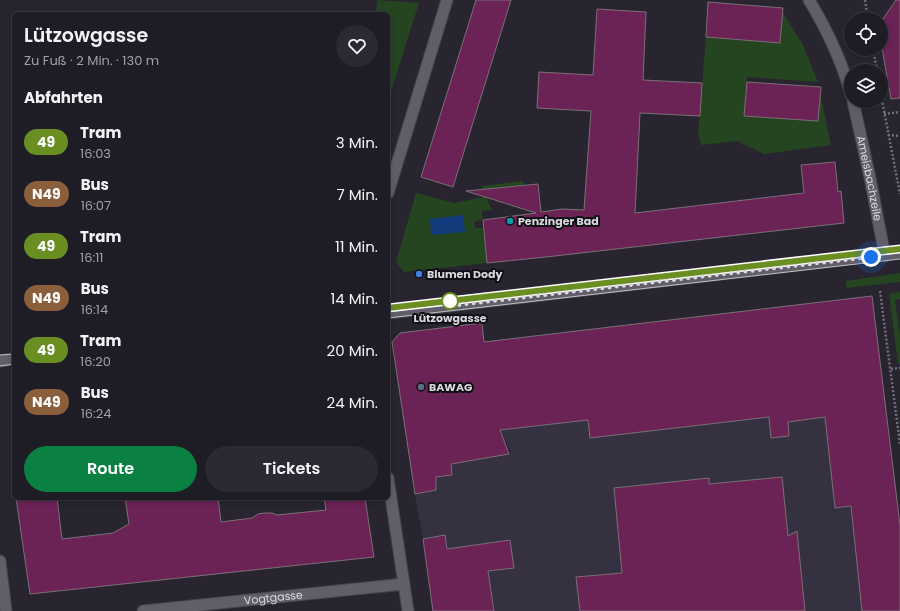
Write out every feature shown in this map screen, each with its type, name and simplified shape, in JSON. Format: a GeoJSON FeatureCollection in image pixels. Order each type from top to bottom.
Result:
{"type":"FeatureCollection","features":[{"type":"Feature","properties":{"kind":"street"},"geometry":{"type":"LineString","coordinates":[[390,186],[447,0]]}},
{"type":"Feature","properties":{"kind":"street"},"geometry":{"type":"LineString","coordinates":[[809,0],[827,32],[844,72]]}},
{"type":"Feature","properties":{"kind":"street","name":"Ameisbachzeile"},"geometry":{"type":"LineString","coordinates":[[855,108],[885,256]]}},
{"type":"Feature","properties":{"kind":"street"},"geometry":{"type":"LineString","coordinates":[[390,313],[885,256],[900,253]]}},
{"type":"Feature","properties":{"kind":"street"},"geometry":{"type":"LineString","coordinates":[[0,361],[12,359]]}},
{"type":"Feature","properties":{"kind":"street"},"geometry":{"type":"LineString","coordinates":[[390,491],[408,611]]}},
{"type":"Feature","properties":{"kind":"street"},"geometry":{"type":"LineString","coordinates":[[0,561],[6,611]]}},
{"type":"Feature","properties":{"kind":"street","name":"Vogtgasse"},"geometry":{"type":"LineString","coordinates":[[143,611],[404,584]]}},
{"type":"Feature","properties":{"kind":"path"},"geometry":{"type":"LineString","coordinates":[[865,0],[867,12]]}},
{"type":"Feature","properties":{"kind":"path"},"geometry":{"type":"LineString","coordinates":[[883,108],[900,194]]}},
{"type":"Feature","properties":{"kind":"path"},"geometry":{"type":"LineString","coordinates":[[884,114],[900,112]]}},
{"type":"Feature","properties":{"kind":"path"},"geometry":{"type":"LineString","coordinates":[[888,135],[900,136]]}},
{"type":"Feature","properties":{"kind":"path"},"geometry":{"type":"LineString","coordinates":[[880,291],[900,444]]}},
{"type":"Feature","properties":{"kind":"path"},"geometry":{"type":"LineString","coordinates":[[891,369],[900,368]]}},
{"type":"Feature","properties":{"kind":"shaded area"},"geometry":{"type":"Polygon","coordinates":[[[787,397],[814,418],[825,417],[835,508],[851,506],[862,611],[495,611],[488,571],[514,568],[510,540],[447,549],[445,535],[423,539],[415,494],[436,490],[436,477],[451,464],[509,454],[511,452],[500,430],[588,420],[591,438],[769,417],[771,438],[789,436],[787,397]]]}},
{"type":"Feature","properties":{"kind":"green space"},"geometry":{"type":"Polygon","coordinates":[[[377,0],[419,3],[390,95],[390,12],[376,12],[377,0]]]}},
{"type":"Feature","properties":{"kind":"green space"},"geometry":{"type":"Polygon","coordinates":[[[782,11],[803,45],[818,82],[747,77],[744,116],[818,121],[820,92],[831,145],[764,154],[737,141],[701,145],[698,133],[706,37],[779,43],[782,11]]]}},
{"type":"Feature","properties":{"kind":"green space"},"geometry":{"type":"Polygon","coordinates":[[[523,181],[524,186],[486,189],[487,200],[492,210],[482,211],[482,220],[474,222],[475,228],[483,228],[487,263],[404,272],[396,262],[416,193],[455,203],[483,197],[482,186],[523,181]]]}},
{"type":"Feature","properties":{"kind":"green space"},"geometry":{"type":"Polygon","coordinates":[[[900,273],[900,282],[846,288],[846,281],[900,273]]]}},
{"type":"Feature","properties":{"kind":"green space"},"geometry":{"type":"Polygon","coordinates":[[[900,292],[900,299],[895,300],[900,335],[900,363],[898,363],[889,294],[900,292]]]}},
{"type":"Feature","properties":{"kind":"water"},"geometry":{"type":"Polygon","coordinates":[[[463,215],[465,232],[431,235],[430,219],[463,215]]]}},
{"type":"Feature","properties":{"kind":"building"},"geometry":{"type":"Polygon","coordinates":[[[476,0],[511,0],[453,187],[421,177],[476,0]]]}},
{"type":"Feature","properties":{"kind":"building"},"geometry":{"type":"Polygon","coordinates":[[[896,0],[900,0],[900,98],[891,99],[888,82],[888,64],[885,64],[883,56],[888,56],[888,12],[896,0]]]}},
{"type":"Feature","properties":{"kind":"building"},"geometry":{"type":"Polygon","coordinates":[[[708,2],[783,8],[780,43],[706,37],[708,2]]]}},
{"type":"Feature","properties":{"kind":"building"},"geometry":{"type":"Polygon","coordinates":[[[597,9],[646,12],[643,80],[702,83],[700,116],[640,113],[635,213],[804,193],[801,165],[835,162],[838,192],[841,191],[844,223],[487,263],[483,220],[536,213],[466,191],[538,184],[541,212],[562,209],[584,210],[591,111],[537,108],[539,72],[593,75],[597,9]]]}},
{"type":"Feature","properties":{"kind":"building"},"geometry":{"type":"Polygon","coordinates":[[[747,82],[821,87],[818,121],[744,116],[747,82]]]}},
{"type":"Feature","properties":{"kind":"building"},"geometry":{"type":"Polygon","coordinates":[[[872,296],[900,525],[900,611],[862,611],[851,506],[835,508],[825,417],[788,422],[789,436],[771,438],[769,417],[590,438],[588,420],[500,430],[509,454],[451,464],[452,475],[436,477],[436,490],[415,494],[392,342],[400,333],[482,323],[484,342],[872,296]]]}},
{"type":"Feature","properties":{"kind":"building"},"geometry":{"type":"Polygon","coordinates":[[[782,477],[788,536],[797,531],[805,611],[580,611],[576,577],[622,573],[614,488],[709,478],[709,484],[782,477]]]}},
{"type":"Feature","properties":{"kind":"building"},"geometry":{"type":"Polygon","coordinates":[[[16,500],[57,500],[62,539],[113,533],[129,524],[125,500],[218,500],[221,522],[252,518],[258,514],[264,513],[272,513],[277,515],[326,510],[324,500],[365,500],[374,557],[30,594],[16,500]]]}},
{"type":"Feature","properties":{"kind":"building"},"geometry":{"type":"Polygon","coordinates":[[[445,535],[447,549],[510,540],[514,568],[488,571],[494,611],[433,611],[423,539],[445,535]]]}},
{"type":"Feature","properties":{"kind":"tram line"},"geometry":{"type":"LineString","coordinates":[[390,308],[900,249]]}},
{"type":"Feature","properties":{"kind":"tram line","name":"49"},"geometry":{"type":"LineString","coordinates":[[390,308],[900,249]]}},
{"type":"Feature","properties":{"kind":"tram line"},"geometry":{"type":"LineString","coordinates":[[390,318],[900,259]]}},
{"type":"Feature","properties":{"kind":"tram line"},"geometry":{"type":"LineString","coordinates":[[0,355],[12,354]]}},
{"type":"Feature","properties":{"kind":"tram line"},"geometry":{"type":"LineString","coordinates":[[0,366],[12,364]]}},
{"type":"Feature","properties":{"kind":"place","name":"Penzinger Bad"},"geometry":{"type":"Point","coordinates":[510,221]}},
{"type":"Feature","properties":{"kind":"place","name":"Blumen Dody"},"geometry":{"type":"Point","coordinates":[419,274]}},
{"type":"Feature","properties":{"kind":"place","name":"Lützowgasse"},"geometry":{"type":"Point","coordinates":[450,301]}},
{"type":"Feature","properties":{"kind":"place","name":"BAWAG"},"geometry":{"type":"Point","coordinates":[421,387]}},
{"type":"Feature","properties":{"kind":"route"},"geometry":{"type":"LineString","coordinates":[[450,301],[450,306],[871,257]]}}]}
